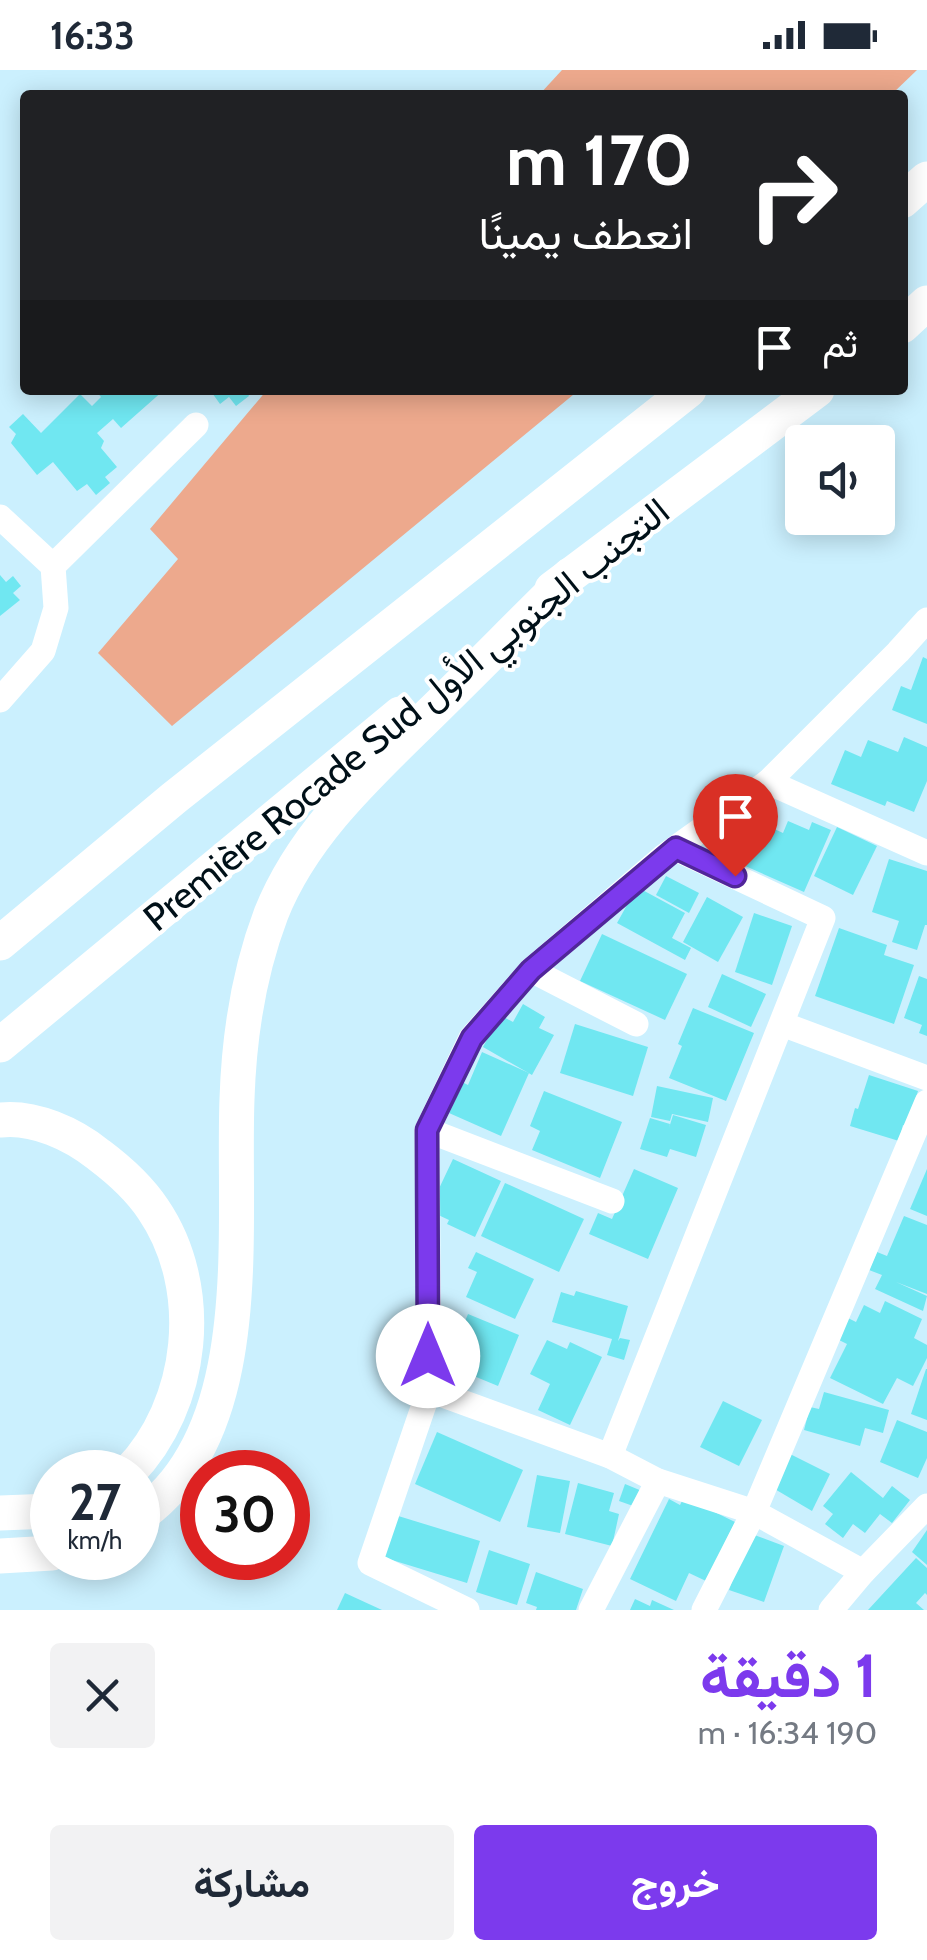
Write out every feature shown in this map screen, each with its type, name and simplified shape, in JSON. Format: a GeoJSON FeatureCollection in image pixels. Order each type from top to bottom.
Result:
{"type":"FeatureCollection","features":[{"type":"Feature","properties":{"kind":"highway"},"geometry":{"type":"LineString","coordinates":[[908,196],[927,179]]}},
{"type":"Feature","properties":{"kind":"highway","name":"Première Rocade Sud التجنب الجنوبي الأول"},"geometry":{"type":"LineString","coordinates":[[0,943],[174,798],[683,395]]}},
{"type":"Feature","properties":{"kind":"highway","name":"Première Rocade Sud التجنب الجنوبي الأول"},"geometry":{"type":"LineString","coordinates":[[0,1044],[570,574],[810,395]]}},
{"type":"Feature","properties":{"kind":"highway"},"geometry":{"type":"LineString","coordinates":[[160,1497],[188,1466],[205,1435],[225,1370],[236,1281],[237,1098],[243,1027],[272,913],[296,864],[336,810],[570,574]]}},
{"type":"Feature","properties":{"kind":"highway"},"geometry":{"type":"LineString","coordinates":[[0,916],[94,840],[174,798]]}},
{"type":"Feature","properties":{"kind":"highway"},"geometry":{"type":"LineString","coordinates":[[0,1120],[10,1118],[54,1128],[88,1146],[122,1172],[154,1210],[176,1255],[184,1297],[184,1356],[178,1385],[148,1450]]}},
{"type":"Feature","properties":{"kind":"highway"},"geometry":{"type":"LineString","coordinates":[[0,1513],[30,1512]]}},
{"type":"Feature","properties":{"kind":"highway"},"geometry":{"type":"LineString","coordinates":[[0,1556],[30,1554]]}},
{"type":"Feature","properties":{"kind":"street"},"geometry":{"type":"LineString","coordinates":[[53,566],[196,425]]}},
{"type":"Feature","properties":{"kind":"street"},"geometry":{"type":"LineString","coordinates":[[0,516],[53,566],[56,608],[44,652],[0,700]]}},
{"type":"Feature","properties":{"kind":"street"},"geometry":{"type":"LineString","coordinates":[[467,1610],[370,1562],[429,1390],[427,1130],[472,1038],[531,970],[676,848],[768,782],[927,620]]}},
{"type":"Feature","properties":{"kind":"street"},"geometry":{"type":"LineString","coordinates":[[768,782],[927,852]]}},
{"type":"Feature","properties":{"kind":"street"},"geometry":{"type":"LineString","coordinates":[[610,1456],[823,918],[676,848]]}},
{"type":"Feature","properties":{"kind":"street"},"geometry":{"type":"LineString","coordinates":[[531,970],[636,1024]]}},
{"type":"Feature","properties":{"kind":"street"},"geometry":{"type":"LineString","coordinates":[[782,1024],[927,1078]]}},
{"type":"Feature","properties":{"kind":"street"},"geometry":{"type":"LineString","coordinates":[[704,1610],[754,1512],[927,1102]]}},
{"type":"Feature","properties":{"kind":"street"},"geometry":{"type":"LineString","coordinates":[[427,1130],[612,1201]]}},
{"type":"Feature","properties":{"kind":"street"},"geometry":{"type":"LineString","coordinates":[[429,1390],[610,1456],[658,1481],[754,1512],[862,1572]]}},
{"type":"Feature","properties":{"kind":"street"},"geometry":{"type":"LineString","coordinates":[[591,1610],[658,1481]]}},
{"type":"Feature","properties":{"kind":"street"},"geometry":{"type":"LineString","coordinates":[[831,1610],[927,1506]]}},
{"type":"Feature","properties":{"kind":"shaded area"},"geometry":{"type":"Polygon","coordinates":[[[562,70],[917,70],[896,90],[544,90],[562,70]]]}},
{"type":"Feature","properties":{"kind":"shaded area"},"geometry":{"type":"Polygon","coordinates":[[[263,395],[573,395],[172,726],[98,653],[178,559],[150,529],[263,395]]]}},
{"type":"Feature","properties":{"kind":"building"},"geometry":{"type":"Polygon","coordinates":[[[79,395],[92,406],[101,397],[158,395],[121,428],[113,419],[97,433],[104,441],[101,448],[117,467],[105,477],[110,483],[96,495],[87,484],[77,491],[53,462],[37,475],[11,443],[16,434],[9,427],[23,414],[41,433],[79,395]]]}},
{"type":"Feature","properties":{"kind":"building"},"geometry":{"type":"Polygon","coordinates":[[[214,395],[249,396],[236,406],[229,397],[220,404],[214,395]]]}},
{"type":"Feature","properties":{"kind":"building"},"geometry":{"type":"Polygon","coordinates":[[[0,575],[6,582],[13,576],[21,586],[13,593],[20,600],[0,616],[0,575]]]}},
{"type":"Feature","properties":{"kind":"building"},"geometry":{"type":"Polygon","coordinates":[[[923,657],[927,659],[927,724],[892,710],[901,686],[911,690],[923,657]]]}},
{"type":"Feature","properties":{"kind":"building"},"geometry":{"type":"Polygon","coordinates":[[[904,737],[927,747],[927,781],[914,812],[887,801],[885,806],[831,784],[845,750],[861,757],[868,740],[898,752],[904,737]]]}},
{"type":"Feature","properties":{"kind":"building"},"geometry":{"type":"Polygon","coordinates":[[[746,816],[783,833],[788,821],[809,830],[812,822],[831,830],[804,892],[727,858],[746,816]]]}},
{"type":"Feature","properties":{"kind":"building"},"geometry":{"type":"Polygon","coordinates":[[[837,827],[877,846],[853,895],[814,876],[837,827]]]}},
{"type":"Feature","properties":{"kind":"building"},"geometry":{"type":"Polygon","coordinates":[[[889,859],[927,871],[927,925],[917,950],[892,942],[899,921],[872,912],[889,859]]]}},
{"type":"Feature","properties":{"kind":"building"},"geometry":{"type":"Polygon","coordinates":[[[666,876],[699,893],[689,913],[656,895],[666,876]]]}},
{"type":"Feature","properties":{"kind":"building"},"geometry":{"type":"Polygon","coordinates":[[[637,887],[685,913],[672,938],[691,948],[685,960],[617,923],[637,887]]]}},
{"type":"Feature","properties":{"kind":"building"},"geometry":{"type":"Polygon","coordinates":[[[707,897],[743,917],[718,962],[683,942],[707,897]]]}},
{"type":"Feature","properties":{"kind":"building"},"geometry":{"type":"Polygon","coordinates":[[[754,913],[792,926],[772,985],[735,972],[754,913]]]}},
{"type":"Feature","properties":{"kind":"building"},"geometry":{"type":"Polygon","coordinates":[[[839,928],[887,945],[884,955],[914,965],[894,1024],[815,996],[839,928]]]}},
{"type":"Feature","properties":{"kind":"building"},"geometry":{"type":"Polygon","coordinates":[[[602,934],[687,974],[665,1020],[580,981],[602,934]]]}},
{"type":"Feature","properties":{"kind":"building"},"geometry":{"type":"Polygon","coordinates":[[[722,974],[766,994],[751,1027],[708,1007],[722,974]]]}},
{"type":"Feature","properties":{"kind":"building"},"geometry":{"type":"Polygon","coordinates":[[[919,976],[927,979],[927,1036],[919,1033],[922,1025],[904,1018],[919,976]]]}},
{"type":"Feature","properties":{"kind":"building"},"geometry":{"type":"Polygon","coordinates":[[[523,1004],[545,1017],[539,1028],[554,1035],[532,1075],[483,1047],[500,1015],[513,1022],[523,1004]]]}},
{"type":"Feature","properties":{"kind":"building"},"geometry":{"type":"Polygon","coordinates":[[[693,1008],[754,1033],[726,1101],[669,1078],[693,1008]]]}},
{"type":"Feature","properties":{"kind":"building"},"geometry":{"type":"Polygon","coordinates":[[[575,1024],[648,1047],[633,1096],[560,1073],[575,1024]]]}},
{"type":"Feature","properties":{"kind":"building"},"geometry":{"type":"Polygon","coordinates":[[[482,1052],[529,1073],[501,1136],[449,1113],[462,1082],[468,1085],[482,1052]]]}},
{"type":"Feature","properties":{"kind":"building"},"geometry":{"type":"Polygon","coordinates":[[[869,1075],[918,1091],[899,1141],[850,1126],[869,1075]]]}},
{"type":"Feature","properties":{"kind":"building"},"geometry":{"type":"Polygon","coordinates":[[[657,1086],[713,1098],[708,1122],[672,1114],[670,1121],[651,1117],[657,1086]]]}},
{"type":"Feature","properties":{"kind":"building"},"geometry":{"type":"Polygon","coordinates":[[[544,1091],[622,1122],[600,1178],[532,1150],[540,1131],[530,1126],[544,1091]]]}},
{"type":"Feature","properties":{"kind":"building"},"geometry":{"type":"Polygon","coordinates":[[[673,1115],[706,1125],[696,1157],[670,1149],[667,1157],[640,1149],[650,1118],[670,1124],[669,1128],[673,1115]]]}},
{"type":"Feature","properties":{"kind":"building"},"geometry":{"type":"Polygon","coordinates":[[[453,1159],[501,1181],[475,1237],[434,1213],[435,1197],[453,1159]]]}},
{"type":"Feature","properties":{"kind":"building"},"geometry":{"type":"Polygon","coordinates":[[[634,1169],[678,1188],[648,1259],[589,1234],[598,1213],[612,1219],[634,1169]]]}},
{"type":"Feature","properties":{"kind":"building"},"geometry":{"type":"Polygon","coordinates":[[[927,1169],[927,1216],[910,1209],[927,1169]]]}},
{"type":"Feature","properties":{"kind":"building"},"geometry":{"type":"Polygon","coordinates":[[[505,1183],[584,1219],[559,1272],[481,1236],[505,1183]]]}},
{"type":"Feature","properties":{"kind":"building"},"geometry":{"type":"Polygon","coordinates":[[[904,1216],[927,1225],[927,1294],[896,1282],[927,1296],[923,1311],[875,1289],[882,1275],[869,1270],[877,1252],[887,1256],[904,1216]]]}},
{"type":"Feature","properties":{"kind":"building"},"geometry":{"type":"Polygon","coordinates":[[[476,1252],[534,1279],[515,1319],[466,1297],[477,1272],[468,1268],[476,1252]]]}},
{"type":"Feature","properties":{"kind":"building"},"geometry":{"type":"Polygon","coordinates":[[[576,1291],[628,1306],[618,1341],[630,1340],[624,1360],[607,1355],[612,1339],[552,1322],[561,1292],[574,1296],[576,1291]]]}},
{"type":"Feature","properties":{"kind":"building"},"geometry":{"type":"Polygon","coordinates":[[[885,1301],[922,1319],[914,1338],[927,1345],[927,1358],[913,1386],[897,1378],[883,1404],[830,1378],[847,1344],[835,1338],[846,1317],[856,1322],[864,1305],[880,1313],[885,1301]]]}},
{"type":"Feature","properties":{"kind":"building"},"geometry":{"type":"Polygon","coordinates":[[[468,1314],[519,1335],[498,1386],[452,1367],[461,1347],[455,1345],[468,1314]]]}},
{"type":"Feature","properties":{"kind":"building"},"geometry":{"type":"Polygon","coordinates":[[[547,1340],[567,1349],[570,1342],[602,1357],[570,1425],[538,1410],[550,1384],[530,1374],[547,1340]]]}},
{"type":"Feature","properties":{"kind":"building"},"geometry":{"type":"Polygon","coordinates":[[[927,1369],[927,1420],[911,1414],[927,1369]]]}},
{"type":"Feature","properties":{"kind":"building"},"geometry":{"type":"Polygon","coordinates":[[[824,1392],[889,1410],[883,1433],[865,1428],[860,1446],[804,1430],[810,1407],[819,1409],[824,1392]]]}},
{"type":"Feature","properties":{"kind":"building"},"geometry":{"type":"Polygon","coordinates":[[[723,1401],[762,1420],[739,1466],[700,1447],[723,1401]]]}},
{"type":"Feature","properties":{"kind":"building"},"geometry":{"type":"Polygon","coordinates":[[[897,1420],[927,1432],[927,1458],[918,1478],[880,1462],[897,1420]]]}},
{"type":"Feature","properties":{"kind":"building"},"geometry":{"type":"Polygon","coordinates":[[[437,1432],[523,1470],[500,1522],[415,1484],[437,1432]]]}},
{"type":"Feature","properties":{"kind":"building"},"geometry":{"type":"Polygon","coordinates":[[[790,1454],[830,1474],[812,1511],[773,1488],[790,1454]]]}},
{"type":"Feature","properties":{"kind":"building"},"geometry":{"type":"Polygon","coordinates":[[[851,1472],[883,1498],[892,1486],[910,1500],[892,1523],[880,1514],[865,1533],[853,1524],[843,1538],[825,1524],[833,1514],[823,1506],[851,1472]]]}},
{"type":"Feature","properties":{"kind":"building"},"geometry":{"type":"Polygon","coordinates":[[[537,1475],[570,1481],[560,1533],[527,1527],[537,1475]]]}},
{"type":"Feature","properties":{"kind":"building"},"geometry":{"type":"Polygon","coordinates":[[[578,1483],[614,1493],[609,1511],[619,1514],[612,1546],[565,1534],[578,1483]]]}},
{"type":"Feature","properties":{"kind":"building"},"geometry":{"type":"Polygon","coordinates":[[[625,1484],[642,1491],[636,1507],[619,1501],[625,1484]]]}},
{"type":"Feature","properties":{"kind":"building"},"geometry":{"type":"Polygon","coordinates":[[[684,1497],[735,1522],[706,1581],[689,1573],[676,1601],[630,1579],[669,1499],[680,1505],[684,1497]]]}},
{"type":"Feature","properties":{"kind":"building"},"geometry":{"type":"Polygon","coordinates":[[[395,1515],[480,1541],[467,1583],[382,1557],[395,1515]]]}},
{"type":"Feature","properties":{"kind":"building"},"geometry":{"type":"Polygon","coordinates":[[[927,1530],[927,1565],[912,1552],[927,1530]]]}},
{"type":"Feature","properties":{"kind":"building"},"geometry":{"type":"Polygon","coordinates":[[[749,1533],[784,1546],[764,1602],[729,1590],[749,1533]]]}},
{"type":"Feature","properties":{"kind":"building"},"geometry":{"type":"Polygon","coordinates":[[[489,1550],[530,1564],[517,1605],[476,1592],[489,1550]]]}},
{"type":"Feature","properties":{"kind":"building"},"geometry":{"type":"Polygon","coordinates":[[[916,1558],[927,1568],[927,1595],[916,1603],[924,1610],[868,1610],[916,1558]]]}},
{"type":"Feature","properties":{"kind":"building"},"geometry":{"type":"Polygon","coordinates":[[[536,1572],[583,1589],[576,1610],[536,1610],[537,1607],[526,1603],[536,1572]]]}},
{"type":"Feature","properties":{"kind":"building"},"geometry":{"type":"Polygon","coordinates":[[[345,1593],[382,1610],[337,1610],[345,1593]]]}},
{"type":"Feature","properties":{"kind":"building"},"geometry":{"type":"Polygon","coordinates":[[[635,1599],[650,1606],[652,1600],[674,1610],[630,1610],[635,1599]]]}},
{"type":"Feature","properties":{"kind":"route"},"geometry":{"type":"LineString","coordinates":[[428,1356],[427,1130],[472,1038],[531,970],[676,848],[735,876]]}}]}
